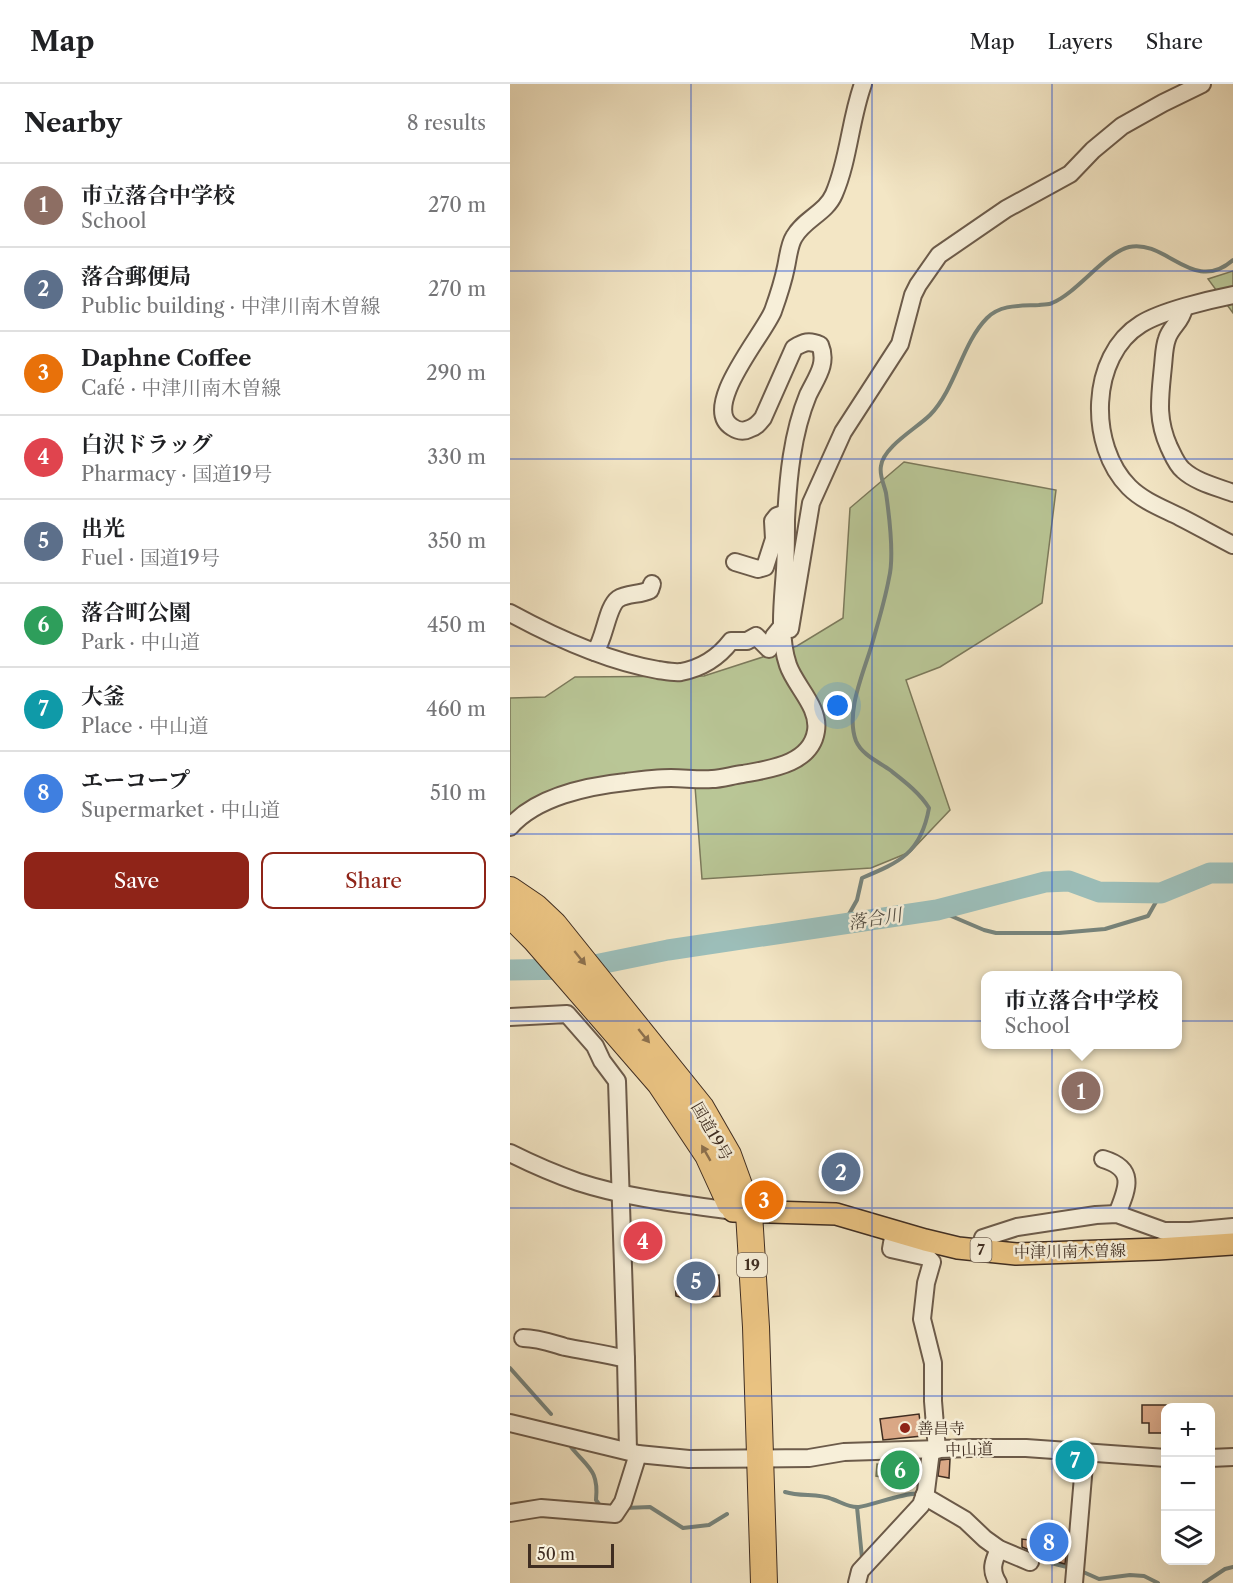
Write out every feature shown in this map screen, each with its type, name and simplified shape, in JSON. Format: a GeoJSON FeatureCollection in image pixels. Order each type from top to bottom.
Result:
{"type":"FeatureCollection","features":[{"type":"Feature","properties":{"kind":"highway","name":"国道19号"},"geometry":{"type":"LineString","coordinates":[[510,890],[535,907],[545,932],[597,995],[701,1108],[728,1155],[741,1212],[756,1327],[748,1583]]}},
{"type":"Feature","properties":{"kind":"highway","name":"国道19号"},"geometry":{"type":"LineString","coordinates":[[510,914],[545,932]]}},
{"type":"Feature","properties":{"kind":"highway","name":"国道19号"},"geometry":{"type":"LineString","coordinates":[[751,1460],[764,1583]]}},
{"type":"Feature","properties":{"kind":"main road","name":"中津川南木曽線"},"geometry":{"type":"LineString","coordinates":[[741,1212],[836,1214],[958,1248],[1016,1254],[1233,1244]]}},
{"type":"Feature","properties":{"kind":"street"},"geometry":{"type":"LineString","coordinates":[[510,827],[533,808],[555,796],[623,782],[670,778],[713,779],[777,768],[802,755],[816,732],[816,719],[787,663],[783,632],[786,513],[791,462],[808,396],[824,364],[824,354],[820,345],[811,341],[794,348],[763,418],[755,428],[745,431],[737,430],[724,418],[723,410],[731,381],[740,363],[772,313],[793,239],[799,230],[830,204],[840,180],[852,120],[863,84]]}},
{"type":"Feature","properties":{"kind":"street"},"geometry":{"type":"LineString","coordinates":[[783,632],[789,636],[811,503],[843,432],[900,344],[913,295],[939,255],[1006,209],[1070,174],[1093,150],[1122,126],[1202,84]]}},
{"type":"Feature","properties":{"kind":"street"},"geometry":{"type":"LineString","coordinates":[[1233,295],[1185,308],[1142,324],[1131,332],[1115,352],[1106,374],[1099,412],[1102,440],[1112,464],[1128,486],[1143,499],[1233,545]]}},
{"type":"Feature","properties":{"kind":"street"},"geometry":{"type":"LineString","coordinates":[[1185,308],[1182,319],[1171,329],[1166,340],[1160,398],[1161,428],[1175,461],[1184,471],[1198,480],[1233,493]]}},
{"type":"Feature","properties":{"kind":"street"},"geometry":{"type":"LineString","coordinates":[[735,562],[758,569],[765,567],[774,539],[773,521],[777,516],[786,513]]}},
{"type":"Feature","properties":{"kind":"street"},"geometry":{"type":"LineString","coordinates":[[595,652],[602,641],[610,610],[617,600],[636,593],[644,593],[650,590],[652,584]]}},
{"type":"Feature","properties":{"kind":"street"},"geometry":{"type":"LineString","coordinates":[[510,613],[552,636],[595,652],[637,666],[679,673],[710,662],[731,641],[747,641],[756,636],[769,649],[774,636],[783,632]]}},
{"type":"Feature","properties":{"kind":"street"},"geometry":{"type":"LineString","coordinates":[[510,1017],[567,1014],[595,1046],[602,1061],[617,1081],[626,1359],[633,1453],[619,1508],[610,1515],[541,1508],[510,1513]]}},
{"type":"Feature","properties":{"kind":"street"},"geometry":{"type":"LineString","coordinates":[[510,1153],[541,1168],[580,1182],[620,1192],[741,1212]]}},
{"type":"Feature","properties":{"kind":"street"},"geometry":{"type":"LineString","coordinates":[[1103,1159],[1122,1167],[1126,1175],[1126,1190],[1117,1214]]}},
{"type":"Feature","properties":{"kind":"street"},"geometry":{"type":"LineString","coordinates":[[980,1250],[983,1238],[1017,1227],[1096,1215],[1117,1214],[1164,1231],[1233,1227]]}},
{"type":"Feature","properties":{"kind":"street"},"geometry":{"type":"LineString","coordinates":[[510,1423],[633,1453],[688,1459],[809,1458],[844,1452],[934,1450],[933,1363],[922,1319],[932,1262],[927,1257],[891,1248],[894,1232]]}},
{"type":"Feature","properties":{"kind":"street"},"geometry":{"type":"LineString","coordinates":[[524,1338],[535,1338],[626,1359]]}},
{"type":"Feature","properties":{"kind":"street","name":"中山道"},"geometry":{"type":"LineString","coordinates":[[857,1583],[860,1571],[921,1505],[934,1450],[1026,1448],[1161,1458]]}},
{"type":"Feature","properties":{"kind":"street"},"geometry":{"type":"LineString","coordinates":[[1075,1573],[1085,1453]]}},
{"type":"Feature","properties":{"kind":"street"},"geometry":{"type":"LineString","coordinates":[[1215,1458],[1233,1457]]}},
{"type":"Feature","properties":{"kind":"street"},"geometry":{"type":"LineString","coordinates":[[924,1496],[965,1520],[999,1549],[1030,1562]]}},
{"type":"Feature","properties":{"kind":"street"},"geometry":{"type":"LineString","coordinates":[[998,1583],[992,1565],[999,1549]]}},
{"type":"Feature","properties":{"kind":"green space"},"geometry":{"type":"Polygon","coordinates":[[[1233,271],[1233,313],[1208,279],[1233,271]]]}},
{"type":"Feature","properties":{"kind":"green space"},"geometry":{"type":"Polygon","coordinates":[[[904,462],[1056,490],[1042,603],[940,667],[906,680],[950,810],[910,852],[871,868],[702,879],[694,773],[657,773],[510,817],[510,698],[545,697],[575,677],[704,676],[797,646],[843,618],[850,508],[904,462]]]}},
{"type":"Feature","properties":{"kind":"green space"},"geometry":{"type":"Polygon","coordinates":[[[888,1456],[926,1456],[922,1487],[906,1481],[876,1476],[877,1464],[887,1465],[888,1456]]]}},
{"type":"Feature","properties":{"kind":"building"},"geometry":{"type":"Polygon","coordinates":[[[719,1275],[720,1296],[700,1298],[699,1302],[676,1296],[675,1278],[719,1275]]]}},
{"type":"Feature","properties":{"kind":"building"},"geometry":{"type":"Polygon","coordinates":[[[1142,1405],[1161,1405],[1161,1433],[1149,1433],[1149,1423],[1142,1423],[1142,1405]]]}},
{"type":"Feature","properties":{"kind":"building"},"geometry":{"type":"Polygon","coordinates":[[[919,1414],[922,1436],[883,1440],[880,1419],[919,1414]]]}},
{"type":"Feature","properties":{"kind":"building"},"geometry":{"type":"Polygon","coordinates":[[[950,1459],[949,1478],[938,1476],[940,1460],[950,1459]]]}},
{"type":"Feature","properties":{"kind":"building"},"geometry":{"type":"Polygon","coordinates":[[[1039,1528],[1064,1532],[1062,1545],[1067,1546],[1065,1564],[1039,1557],[1022,1547],[1022,1539],[1037,1541],[1039,1528]]]}},
{"type":"Feature","properties":{"kind":"waterway"},"geometry":{"type":"LineString","coordinates":[[844,923],[857,900],[862,878],[887,867],[907,854],[920,836],[929,808],[906,783],[862,750],[853,730],[854,705],[881,611],[890,569],[888,512],[881,473],[883,459],[894,445],[930,415],[939,404],[978,328],[998,310],[1051,304],[1071,291],[1110,257],[1129,247],[1143,247],[1156,251],[1180,264],[1205,272],[1219,269],[1233,260]]}},
{"type":"Feature","properties":{"kind":"waterway","name":"落合川"},"geometry":{"type":"LineString","coordinates":[[510,970],[575,969],[668,950],[937,910],[1045,882],[1069,881],[1099,892],[1161,893],[1210,873],[1233,873]]}},
{"type":"Feature","properties":{"kind":"waterway"},"geometry":{"type":"LineString","coordinates":[[937,910],[996,933],[1059,933],[1105,929],[1148,916],[1161,893]]}},
{"type":"Feature","properties":{"kind":"waterway"},"geometry":{"type":"LineString","coordinates":[[510,1368],[551,1414]]}},
{"type":"Feature","properties":{"kind":"waterway"},"geometry":{"type":"LineString","coordinates":[[571,1447],[591,1470],[596,1482],[596,1500],[601,1507]]}},
{"type":"Feature","properties":{"kind":"waterway"},"geometry":{"type":"LineString","coordinates":[[785,1492],[827,1497],[855,1507],[908,1494],[919,1494]]}},
{"type":"Feature","properties":{"kind":"waterway"},"geometry":{"type":"LineString","coordinates":[[626,1508],[650,1507],[683,1528],[709,1525],[727,1514]]}},
{"type":"Feature","properties":{"kind":"waterway"},"geometry":{"type":"LineString","coordinates":[[857,1507],[862,1558]]}},
{"type":"Feature","properties":{"kind":"waterway"},"geometry":{"type":"LineString","coordinates":[[1039,1560],[1071,1568]]}},
{"type":"Feature","properties":{"kind":"waterway"},"geometry":{"type":"LineString","coordinates":[[1204,1583],[1225,1569],[1233,1567]]}},
{"type":"Feature","properties":{"kind":"waterway"},"geometry":{"type":"LineString","coordinates":[[1081,1571],[1099,1579],[1130,1575],[1144,1576],[1158,1583]]}},
{"type":"Feature","properties":{"kind":"place","name":"市立落合中学校"},"geometry":{"type":"Point","coordinates":[1081,1091]}},
{"type":"Feature","properties":{"kind":"place","name":"落合郵便局"},"geometry":{"type":"Point","coordinates":[841,1172]}},
{"type":"Feature","properties":{"kind":"place","name":"Daphne Coffee"},"geometry":{"type":"Point","coordinates":[764,1200]}},
{"type":"Feature","properties":{"kind":"place","name":"白沢ドラッグ"},"geometry":{"type":"Point","coordinates":[643,1241]}},
{"type":"Feature","properties":{"kind":"place","name":"出光"},"geometry":{"type":"Point","coordinates":[696,1281]}},
{"type":"Feature","properties":{"kind":"place","name":"善昌寺"},"geometry":{"type":"Point","coordinates":[905,1428]}},
{"type":"Feature","properties":{"kind":"place","name":"大釜"},"geometry":{"type":"Point","coordinates":[1075,1460]}},
{"type":"Feature","properties":{"kind":"place","name":"落合町公園"},"geometry":{"type":"Point","coordinates":[900,1470]}},
{"type":"Feature","properties":{"kind":"place","name":"エーコープ"},"geometry":{"type":"Point","coordinates":[1049,1542]}}]}
